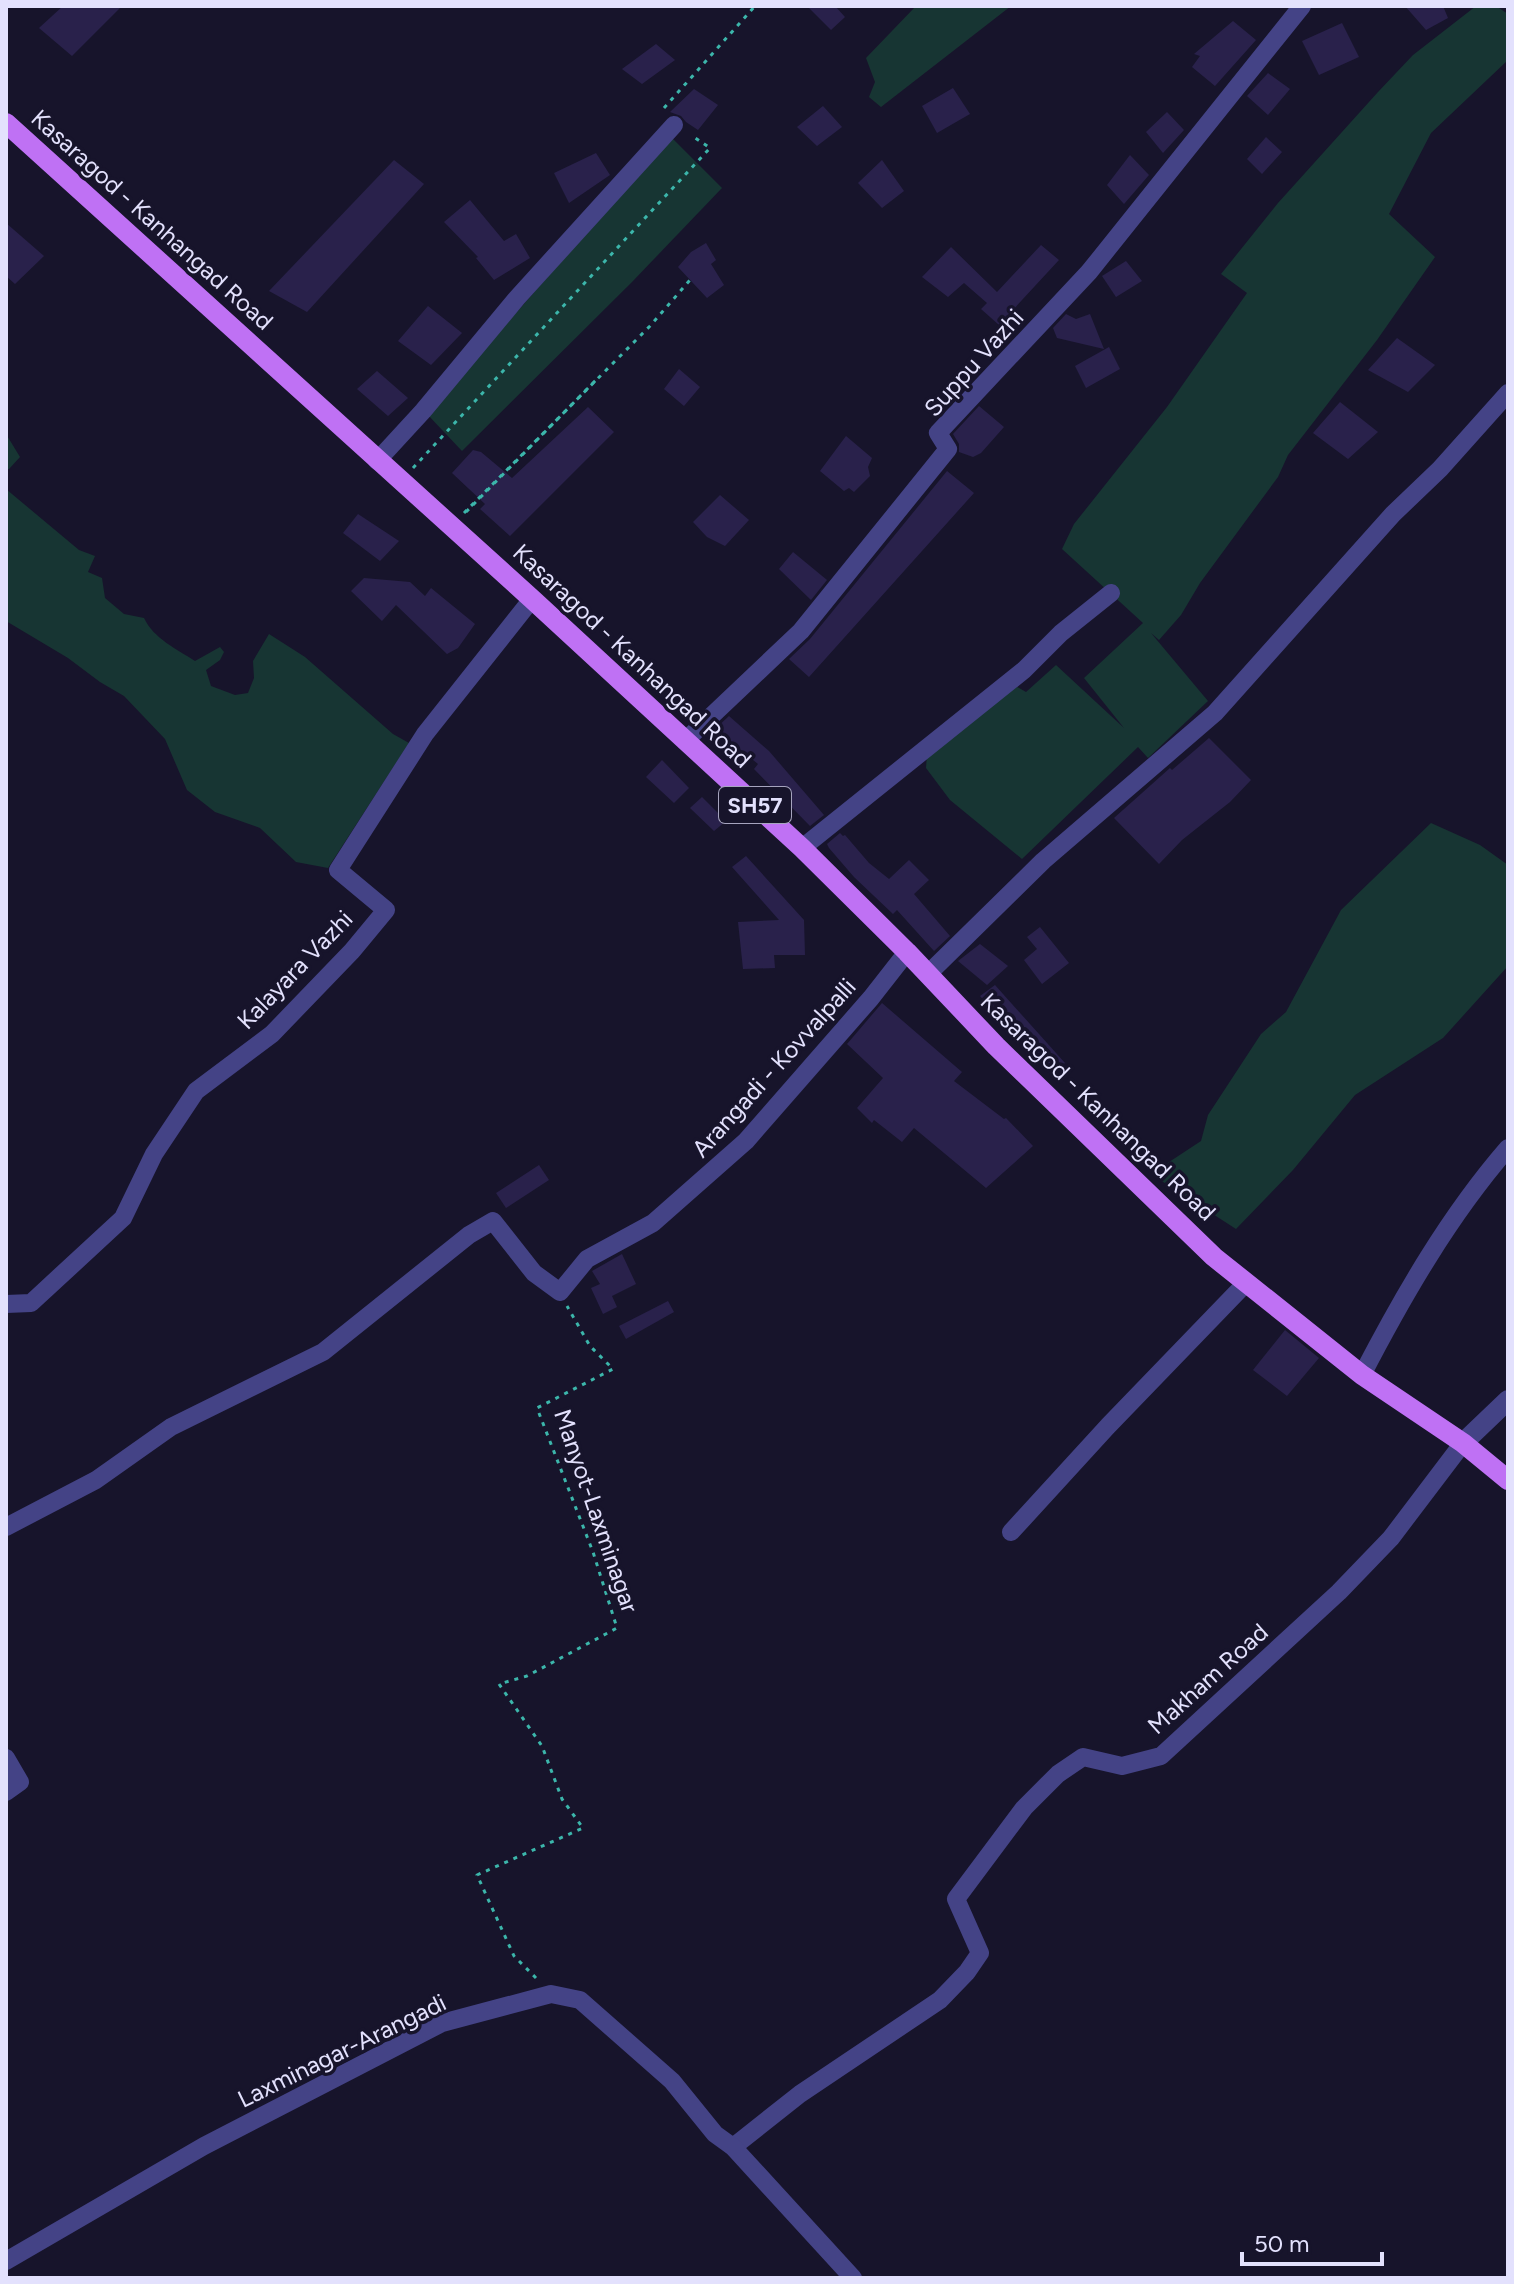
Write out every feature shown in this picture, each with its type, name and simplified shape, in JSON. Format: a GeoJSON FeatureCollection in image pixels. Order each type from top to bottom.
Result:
{"type":"FeatureCollection","features":[{"type":"Feature","properties":{"kind":"main road","name":"Kasaragod - Kanhangad Road"},"geometry":{"type":"LineString","coordinates":[[6,123],[802,848],[996,1046],[1214,1257],[1362,1375],[1463,1443],[1508,1480]]}},
{"type":"Feature","properties":{"kind":"street","name":"Suppu Vazhi"},"geometry":{"type":"LineString","coordinates":[[685,741],[801,631],[948,449],[938,433],[1089,272],[1302,6]]}},
{"type":"Feature","properties":{"kind":"street"},"geometry":{"type":"LineString","coordinates":[[377,461],[517,298],[674,125]]}},
{"type":"Feature","properties":{"kind":"street"},"geometry":{"type":"LineString","coordinates":[[928,974],[1043,861],[1215,713],[1393,514],[1440,469],[1508,393]]}},
{"type":"Feature","properties":{"kind":"street"},"geometry":{"type":"LineString","coordinates":[[802,848],[1024,670],[1061,633],[1111,593]]}},
{"type":"Feature","properties":{"kind":"street","name":"Kalayara Vazhi"},"geometry":{"type":"LineString","coordinates":[[6,1304],[31,1303],[123,1218],[154,1154],[196,1091],[272,1034],[352,951],[386,910],[338,870],[425,734],[532,599]]}},
{"type":"Feature","properties":{"kind":"street","name":"Arangadi - Kovvalpalli"},"geometry":{"type":"LineString","coordinates":[[560,1292],[587,1259],[653,1223],[746,1141],[871,998],[907,952]]}},
{"type":"Feature","properties":{"kind":"street"},"geometry":{"type":"LineString","coordinates":[[1362,1375],[1395,1311],[1464,1200],[1508,1148]]}},
{"type":"Feature","properties":{"kind":"street"},"geometry":{"type":"LineString","coordinates":[[6,1527],[96,1480],[171,1427],[323,1352],[469,1235],[493,1221],[534,1273],[560,1292]]}},
{"type":"Feature","properties":{"kind":"street"},"geometry":{"type":"LineString","coordinates":[[1011,1532],[1246,1283]]}},
{"type":"Feature","properties":{"kind":"street"},"geometry":{"type":"LineString","coordinates":[[1463,1443],[1508,1400]]}},
{"type":"Feature","properties":{"kind":"street","name":"Makham Road"},"geometry":{"type":"LineString","coordinates":[[733,2147],[800,2094],[940,2000],[967,1972],[980,1953],[956,1899],[1024,1808],[1058,1774],[1083,1757],[1122,1766],[1161,1756],[1391,1538],[1463,1443]]}},
{"type":"Feature","properties":{"kind":"street"},"geometry":{"type":"LineString","coordinates":[[6,1758],[20,1782],[6,1792]]}},
{"type":"Feature","properties":{"kind":"street"},"geometry":{"type":"LineString","coordinates":[[551,1994],[580,2000],[672,2081],[715,2134],[733,2147],[853,2278]]}},
{"type":"Feature","properties":{"kind":"street","name":"Laxminagar-Arangadi"},"geometry":{"type":"LineString","coordinates":[[6,2261],[204,2146],[442,2023],[551,1994]]}},
{"type":"Feature","properties":{"kind":"path"},"geometry":{"type":"LineString","coordinates":[[400,482],[710,148],[658,115],[755,6]]}},
{"type":"Feature","properties":{"kind":"path"},"geometry":{"type":"LineString","coordinates":[[451,526],[650,326],[690,280]]}},
{"type":"Feature","properties":{"kind":"path","name":"Manyot-Laxminagar"},"geometry":{"type":"LineString","coordinates":[[551,1994],[514,1956],[477,1875],[583,1828],[562,1799],[542,1746],[499,1684],[527,1676],[617,1628],[593,1552],[537,1408],[613,1369],[590,1346],[560,1292]]}},
{"type":"Feature","properties":{"kind":"green space"},"geometry":{"type":"Polygon","coordinates":[[[916,6],[1011,6],[881,107],[869,97],[875,82],[866,58],[916,6]]]}},
{"type":"Feature","properties":{"kind":"green space"},"geometry":{"type":"Polygon","coordinates":[[[1476,6],[1496,6],[1508,14],[1508,60],[1431,133],[1389,214],[1435,257],[1377,340],[1288,455],[1278,477],[1200,583],[1181,615],[1159,640],[1151,633],[1208,701],[1148,758],[1138,747],[1022,859],[950,800],[926,768],[927,754],[1014,685],[1026,692],[1056,665],[1124,728],[1084,678],[1143,623],[1062,549],[1074,524],[1167,407],[1247,293],[1221,274],[1278,203],[1413,55],[1476,6]]]}},
{"type":"Feature","properties":{"kind":"green space"},"geometry":{"type":"Polygon","coordinates":[[[671,137],[722,188],[462,451],[427,414],[671,137]]]}},
{"type":"Feature","properties":{"kind":"green space"},"geometry":{"type":"Polygon","coordinates":[[[6,434],[20,457],[9,469],[6,469],[6,434]]]}},
{"type":"Feature","properties":{"kind":"green space"},"geometry":{"type":"Polygon","coordinates":[[[6,489],[79,550],[95,556],[88,572],[102,578],[105,598],[124,614],[144,618],[160,638],[195,661],[220,647],[224,652],[220,660],[206,670],[211,686],[235,695],[248,693],[254,678],[253,661],[269,634],[305,657],[393,734],[409,743],[328,868],[296,862],[260,828],[215,812],[187,790],[165,739],[124,696],[6,621],[6,489]]]}},
{"type":"Feature","properties":{"kind":"green space"},"geometry":{"type":"Polygon","coordinates":[[[1431,823],[1480,845],[1508,865],[1508,966],[1443,1038],[1355,1095],[1293,1170],[1236,1229],[1157,1178],[1163,1166],[1201,1141],[1208,1115],[1261,1034],[1286,1012],[1341,910],[1431,823]]]}},
{"type":"Feature","properties":{"kind":"building"},"geometry":{"type":"Polygon","coordinates":[[[63,6],[122,6],[72,56],[39,28],[63,6]]]}},
{"type":"Feature","properties":{"kind":"building"},"geometry":{"type":"Polygon","coordinates":[[[807,6],[835,6],[845,17],[831,30],[807,6]]]}},
{"type":"Feature","properties":{"kind":"building"},"geometry":{"type":"Polygon","coordinates":[[[1405,6],[1443,6],[1448,18],[1426,30],[1405,6]]]}},
{"type":"Feature","properties":{"kind":"building"},"geometry":{"type":"Polygon","coordinates":[[[1233,21],[1256,40],[1215,86],[1192,67],[1200,56],[1194,54],[1233,21]]]}},
{"type":"Feature","properties":{"kind":"building"},"geometry":{"type":"Polygon","coordinates":[[[1342,23],[1359,57],[1319,75],[1302,41],[1342,23]]]}},
{"type":"Feature","properties":{"kind":"building"},"geometry":{"type":"Polygon","coordinates":[[[656,44],[675,60],[642,84],[622,69],[656,44]]]}},
{"type":"Feature","properties":{"kind":"building"},"geometry":{"type":"Polygon","coordinates":[[[1268,73],[1290,89],[1268,115],[1247,96],[1268,73]]]}},
{"type":"Feature","properties":{"kind":"building"},"geometry":{"type":"Polygon","coordinates":[[[953,88],[970,114],[937,133],[922,106],[953,88]]]}},
{"type":"Feature","properties":{"kind":"building"},"geometry":{"type":"Polygon","coordinates":[[[694,89],[718,105],[698,130],[681,116],[670,112],[694,89]]]}},
{"type":"Feature","properties":{"kind":"building"},"geometry":{"type":"Polygon","coordinates":[[[823,106],[842,127],[817,146],[797,127],[823,106]]]}},
{"type":"Feature","properties":{"kind":"building"},"geometry":{"type":"Polygon","coordinates":[[[1167,112],[1184,130],[1163,153],[1146,132],[1167,112]]]}},
{"type":"Feature","properties":{"kind":"building"},"geometry":{"type":"Polygon","coordinates":[[[1266,137],[1282,152],[1262,174],[1247,159],[1266,137]]]}},
{"type":"Feature","properties":{"kind":"building"},"geometry":{"type":"Polygon","coordinates":[[[596,153],[610,175],[569,203],[554,173],[596,153]]]}},
{"type":"Feature","properties":{"kind":"building"},"geometry":{"type":"Polygon","coordinates":[[[1130,155],[1149,175],[1124,204],[1107,185],[1130,155]]]}},
{"type":"Feature","properties":{"kind":"building"},"geometry":{"type":"Polygon","coordinates":[[[394,160],[424,184],[307,312],[269,291],[394,160]]]}},
{"type":"Feature","properties":{"kind":"building"},"geometry":{"type":"Polygon","coordinates":[[[882,160],[904,191],[882,208],[858,183],[882,160]]]}},
{"type":"Feature","properties":{"kind":"building"},"geometry":{"type":"Polygon","coordinates":[[[470,200],[504,241],[516,234],[530,258],[494,280],[478,257],[444,222],[470,200]]]}},
{"type":"Feature","properties":{"kind":"building"},"geometry":{"type":"Polygon","coordinates":[[[6,223],[44,256],[15,284],[6,276],[6,223]]]}},
{"type":"Feature","properties":{"kind":"building"},"geometry":{"type":"Polygon","coordinates":[[[706,243],[716,260],[711,264],[724,285],[707,298],[678,267],[691,252],[706,243]]]}},
{"type":"Feature","properties":{"kind":"building"},"geometry":{"type":"Polygon","coordinates":[[[1041,245],[1059,260],[999,325],[981,309],[987,303],[964,283],[948,297],[922,277],[951,247],[997,292],[1041,245]]]}},
{"type":"Feature","properties":{"kind":"building"},"geometry":{"type":"Polygon","coordinates":[[[1126,261],[1142,281],[1116,297],[1102,276],[1126,261]]]}},
{"type":"Feature","properties":{"kind":"building"},"geometry":{"type":"Polygon","coordinates":[[[428,306],[462,333],[431,365],[398,341],[428,306]]]}},
{"type":"Feature","properties":{"kind":"building"},"geometry":{"type":"Polygon","coordinates":[[[1066,314],[1076,319],[1090,314],[1104,349],[1057,338],[1053,328],[1066,314]]]}},
{"type":"Feature","properties":{"kind":"building"},"geometry":{"type":"Polygon","coordinates":[[[1397,338],[1435,365],[1408,392],[1368,370],[1397,338]]]}},
{"type":"Feature","properties":{"kind":"building"},"geometry":{"type":"Polygon","coordinates":[[[1109,347],[1120,369],[1086,388],[1075,366],[1109,347]]]}},
{"type":"Feature","properties":{"kind":"building"},"geometry":{"type":"Polygon","coordinates":[[[679,369],[700,387],[684,406],[664,389],[679,369]]]}},
{"type":"Feature","properties":{"kind":"building"},"geometry":{"type":"Polygon","coordinates":[[[377,371],[408,398],[388,416],[357,389],[377,371]]]}},
{"type":"Feature","properties":{"kind":"building"},"geometry":{"type":"Polygon","coordinates":[[[1340,402],[1378,432],[1348,459],[1313,433],[1340,402]]]}},
{"type":"Feature","properties":{"kind":"building"},"geometry":{"type":"Polygon","coordinates":[[[979,406],[1004,427],[981,453],[973,457],[959,452],[959,444],[953,434],[979,406]]]}},
{"type":"Feature","properties":{"kind":"building"},"geometry":{"type":"Polygon","coordinates":[[[588,407],[614,432],[510,536],[480,509],[485,504],[452,473],[473,450],[481,452],[512,478],[588,407]]]}},
{"type":"Feature","properties":{"kind":"building"},"geometry":{"type":"Polygon","coordinates":[[[846,436],[872,458],[868,467],[870,476],[854,492],[849,488],[844,491],[820,471],[846,436]]]}},
{"type":"Feature","properties":{"kind":"building"},"geometry":{"type":"Polygon","coordinates":[[[947,471],[974,493],[809,677],[789,659],[810,639],[947,471]]]}},
{"type":"Feature","properties":{"kind":"building"},"geometry":{"type":"Polygon","coordinates":[[[720,495],[749,520],[725,546],[707,537],[693,522],[720,495]]]}},
{"type":"Feature","properties":{"kind":"building"},"geometry":{"type":"Polygon","coordinates":[[[358,514],[399,541],[380,561],[343,533],[358,514]]]}},
{"type":"Feature","properties":{"kind":"building"},"geometry":{"type":"Polygon","coordinates":[[[793,552],[827,580],[811,600],[779,569],[793,552]]]}},
{"type":"Feature","properties":{"kind":"building"},"geometry":{"type":"Polygon","coordinates":[[[364,578],[410,582],[425,596],[431,588],[475,624],[458,648],[447,654],[396,605],[382,621],[351,591],[364,578]]]}},
{"type":"Feature","properties":{"kind":"building"},"geometry":{"type":"Polygon","coordinates":[[[729,716],[769,751],[824,815],[810,826],[754,769],[758,764],[715,729],[729,716]]]}},
{"type":"Feature","properties":{"kind":"building"},"geometry":{"type":"Polygon","coordinates":[[[1209,738],[1251,780],[1159,864],[1114,818],[1209,738]]]}},
{"type":"Feature","properties":{"kind":"building"},"geometry":{"type":"Polygon","coordinates":[[[662,760],[689,788],[674,803],[646,777],[662,760]]]}},
{"type":"Feature","properties":{"kind":"building"},"geometry":{"type":"Polygon","coordinates":[[[702,797],[726,821],[714,831],[690,808],[702,797]]]}},
{"type":"Feature","properties":{"kind":"building"},"geometry":{"type":"Polygon","coordinates":[[[840,833],[889,879],[909,860],[929,880],[914,894],[950,936],[934,951],[897,910],[893,914],[829,848],[827,844],[840,833]]]}},
{"type":"Feature","properties":{"kind":"building"},"geometry":{"type":"Polygon","coordinates":[[[746,856],[804,920],[805,955],[774,955],[775,968],[743,969],[738,922],[779,920],[732,867],[746,856]]]}},
{"type":"Feature","properties":{"kind":"building"},"geometry":{"type":"Polygon","coordinates":[[[1040,927],[1069,963],[1042,984],[1024,960],[1037,949],[1027,937],[1040,927]]]}},
{"type":"Feature","properties":{"kind":"building"},"geometry":{"type":"Polygon","coordinates":[[[980,944],[1008,966],[987,985],[958,961],[980,944]]]}},
{"type":"Feature","properties":{"kind":"building"},"geometry":{"type":"Polygon","coordinates":[[[995,985],[1065,1063],[1051,1074],[980,996],[995,985]]]}},
{"type":"Feature","properties":{"kind":"building"},"geometry":{"type":"Polygon","coordinates":[[[882,1003],[962,1072],[954,1081],[1006,1118],[1033,1146],[986,1188],[914,1128],[902,1142],[874,1120],[872,1123],[857,1108],[883,1078],[847,1044],[882,1003]]]}},
{"type":"Feature","properties":{"kind":"building"},"geometry":{"type":"Polygon","coordinates":[[[539,1165],[549,1180],[506,1208],[496,1193],[539,1165]]]}},
{"type":"Feature","properties":{"kind":"building"},"geometry":{"type":"Polygon","coordinates":[[[622,1254],[636,1284],[612,1296],[617,1307],[603,1314],[591,1288],[600,1284],[592,1271],[622,1254]]]}},
{"type":"Feature","properties":{"kind":"building"},"geometry":{"type":"Polygon","coordinates":[[[668,1301],[674,1312],[626,1339],[619,1326],[668,1301]]]}},
{"type":"Feature","properties":{"kind":"building"},"geometry":{"type":"Polygon","coordinates":[[[1285,1330],[1319,1358],[1287,1396],[1253,1370],[1285,1330]]]}}]}
